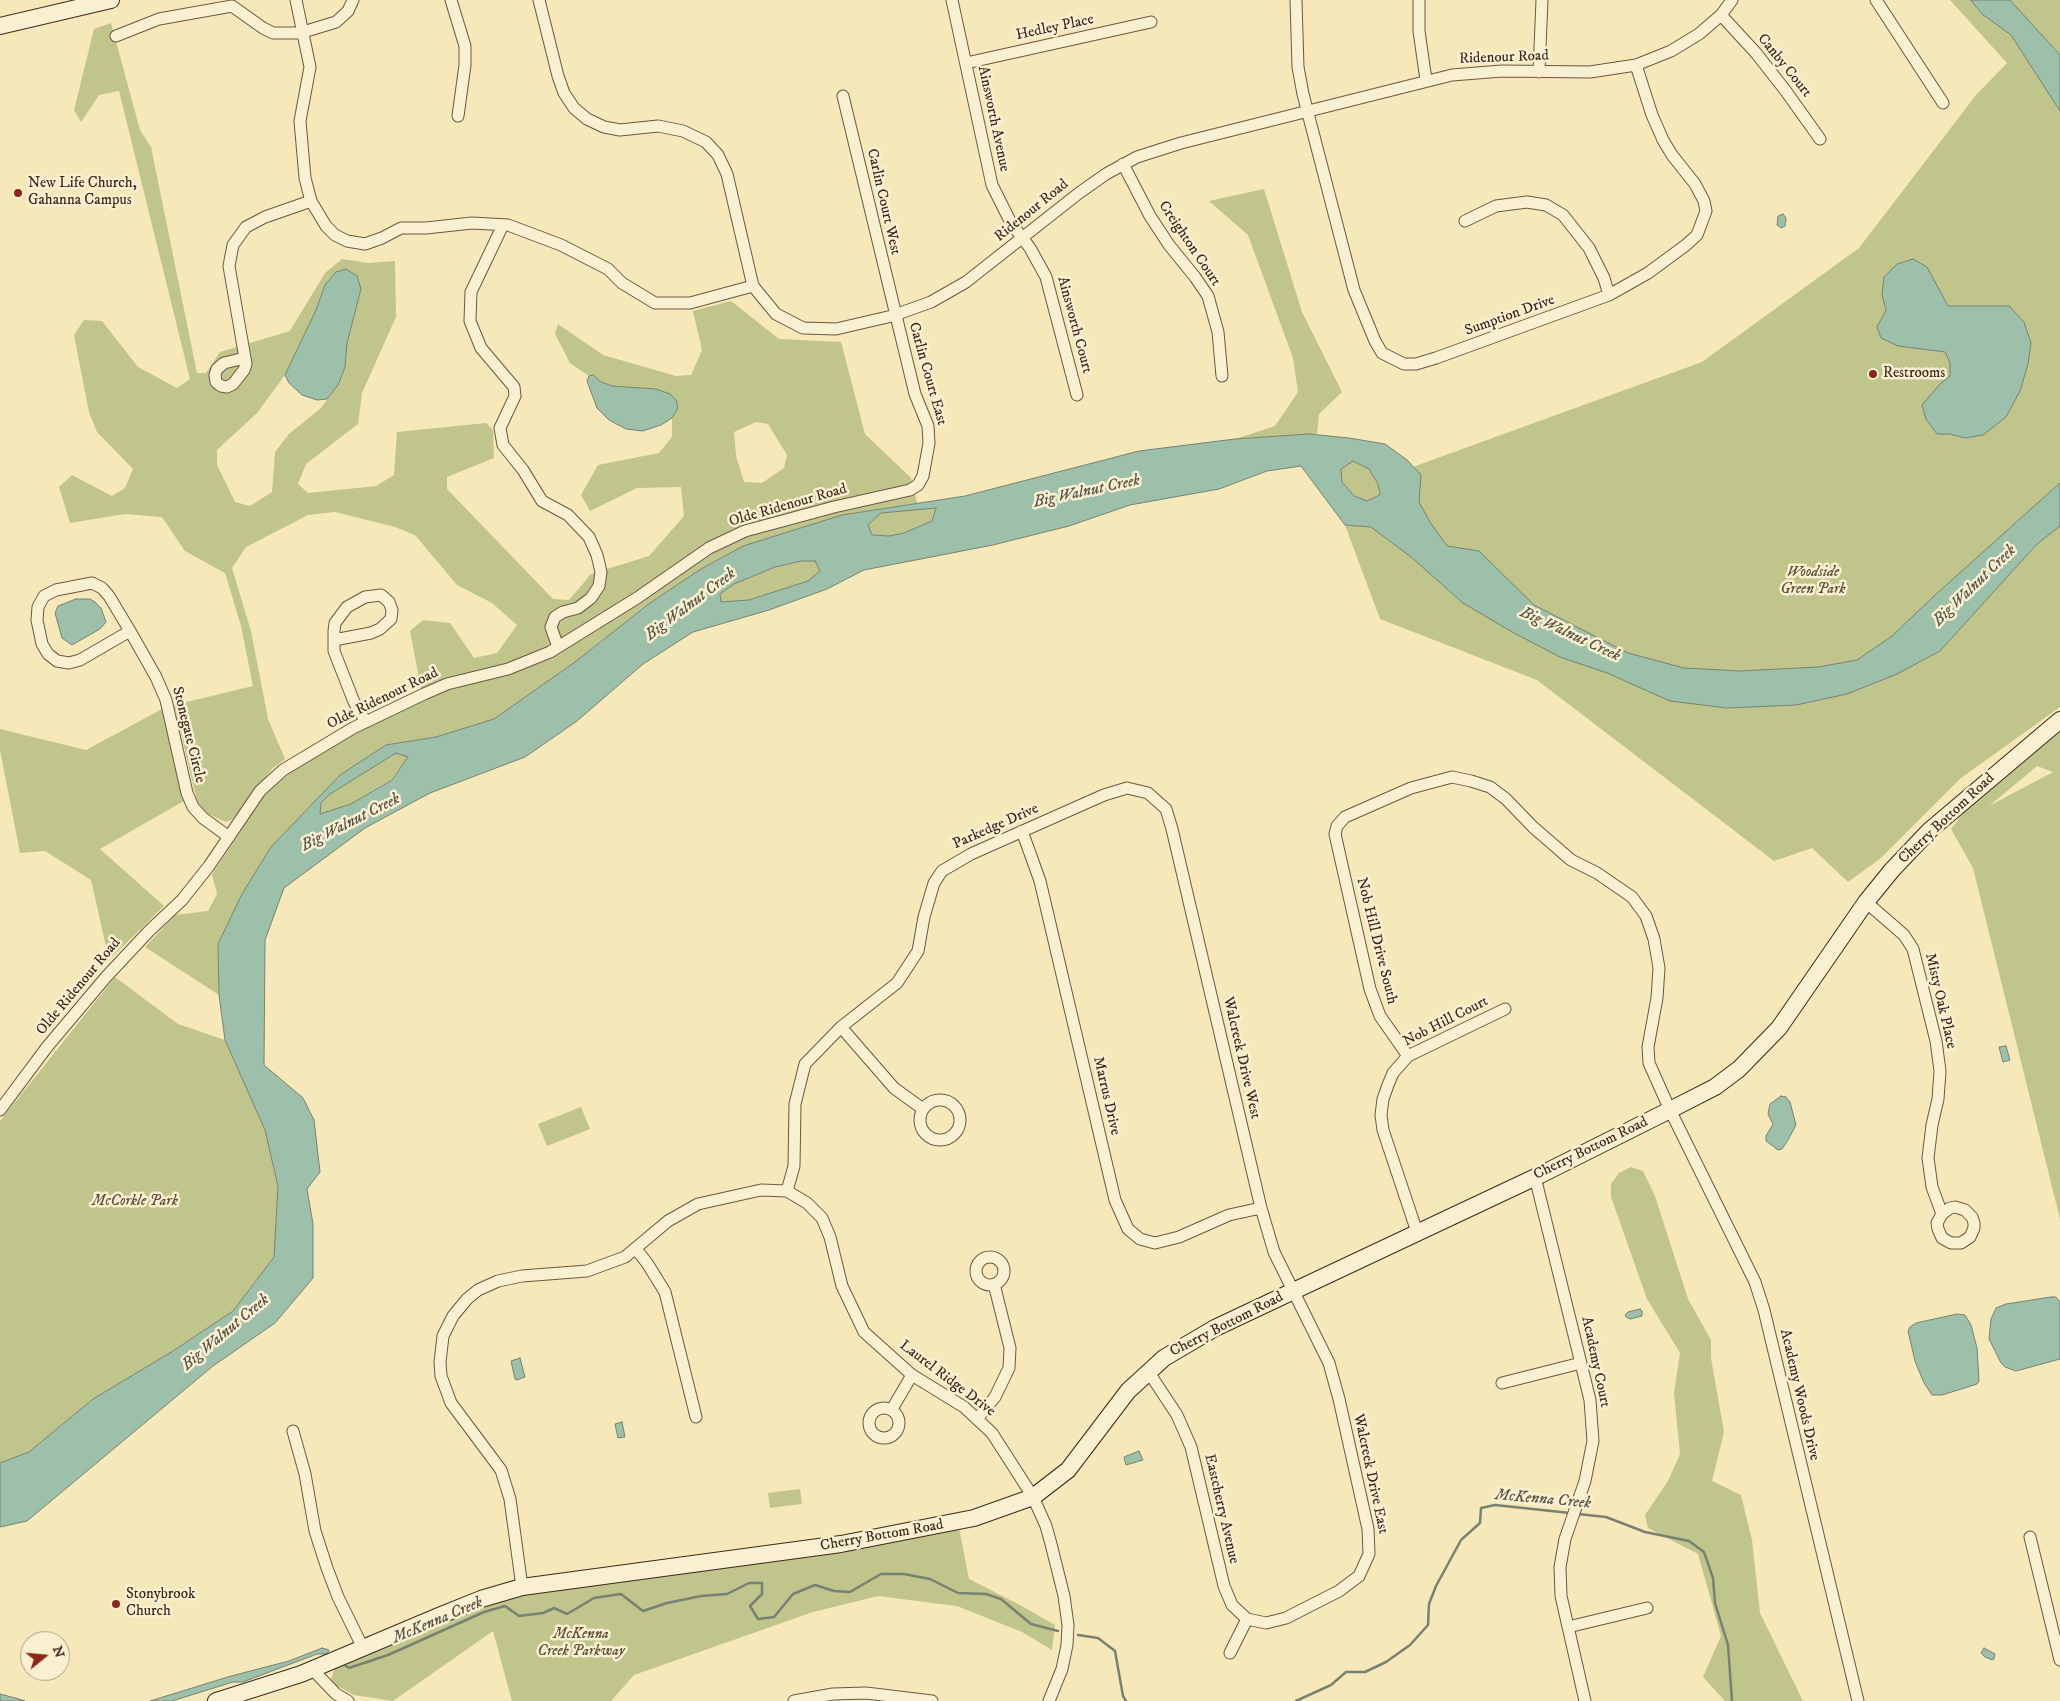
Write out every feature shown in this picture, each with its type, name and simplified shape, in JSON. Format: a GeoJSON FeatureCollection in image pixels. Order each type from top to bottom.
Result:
{"type":"FeatureCollection","features":[{"type":"Feature","properties":{"kind":"main road"},"geometry":{"type":"LineString","coordinates":[[0,26],[111,0]]}},
{"type":"Feature","properties":{"kind":"main road","name":"Cherry Bottom Road"},"geometry":{"type":"LineString","coordinates":[[216,1701],[319,1667],[481,1599],[522,1588],[841,1544],[974,1518],[1033,1498],[1068,1470],[1128,1391],[1164,1358],[1215,1328],[1535,1177],[1670,1110],[1715,1087],[1739,1069],[1778,1028],[1866,902],[1892,870],[1930,830],[2060,720]]}},
{"type":"Feature","properties":{"kind":"street"},"geometry":{"type":"LineString","coordinates":[[296,0],[310,67],[300,121],[305,178],[311,201],[326,226],[335,235],[347,241],[365,244],[401,228],[426,228],[472,223],[503,225],[561,245],[608,269],[622,283],[655,303],[690,303],[753,286]]}},
{"type":"Feature","properties":{"kind":"street"},"geometry":{"type":"LineString","coordinates":[[116,36],[159,19],[232,6],[263,28],[274,33],[304,32],[336,22],[348,11],[353,0]]}},
{"type":"Feature","properties":{"kind":"street"},"geometry":{"type":"LineString","coordinates":[[451,0],[464,46],[464,65],[458,116]]}},
{"type":"Feature","properties":{"kind":"street","name":"Ridenour Road"},"geometry":{"type":"LineString","coordinates":[[539,0],[558,76],[564,93],[574,108],[586,119],[604,128],[620,130],[658,126],[675,128],[692,134],[706,142],[718,156],[728,174],[753,286],[773,313],[803,328],[836,329],[895,314],[931,302],[966,282],[1079,193],[1137,156],[1181,143],[1452,75],[1502,71],[1590,72],[1636,65],[1671,51],[1699,34],[1721,15],[1732,0]]}},
{"type":"Feature","properties":{"kind":"street","name":"Ainsworth Avenue"},"geometry":{"type":"LineString","coordinates":[[952,0],[992,185],[1011,223],[1023,238]]}},
{"type":"Feature","properties":{"kind":"street","name":"Sumption Drive"},"geometry":{"type":"LineString","coordinates":[[1296,0],[1298,67],[1307,111],[1336,226],[1359,305],[1382,353],[1404,364],[1416,364],[1436,358],[1609,295],[1648,273],[1686,246],[1697,235],[1706,211],[1704,201],[1695,184],[1672,155],[1663,140],[1652,114],[1636,65]]}},
{"type":"Feature","properties":{"kind":"street"},"geometry":{"type":"LineString","coordinates":[[1419,0],[1419,31],[1426,80]]}},
{"type":"Feature","properties":{"kind":"street"},"geometry":{"type":"LineString","coordinates":[[1539,72],[1542,0]]}},
{"type":"Feature","properties":{"kind":"street"},"geometry":{"type":"LineString","coordinates":[[1876,0],[1943,103]]}},
{"type":"Feature","properties":{"kind":"street","name":"Canby Court"},"geometry":{"type":"LineString","coordinates":[[1721,15],[1768,68],[1820,138]]}},
{"type":"Feature","properties":{"kind":"street","name":"Hedley Place"},"geometry":{"type":"LineString","coordinates":[[966,63],[1151,22]]}},
{"type":"Feature","properties":{"kind":"street","name":"Carlin Court West"},"geometry":{"type":"LineString","coordinates":[[843,96],[895,314]]}},
{"type":"Feature","properties":{"kind":"street","name":"Creighton Court"},"geometry":{"type":"LineString","coordinates":[[1123,164],[1150,216],[1168,245],[1196,277],[1208,296],[1218,332],[1222,376]]}},
{"type":"Feature","properties":{"kind":"street"},"geometry":{"type":"LineString","coordinates":[[245,358],[229,266],[233,244],[246,227],[265,216],[286,211],[311,201]]}},
{"type":"Feature","properties":{"kind":"street"},"geometry":{"type":"LineString","coordinates":[[1465,221],[1496,206],[1528,202],[1546,205],[1563,215],[1589,248],[1604,278],[1609,295]]}},
{"type":"Feature","properties":{"kind":"street"},"geometry":{"type":"LineString","coordinates":[[503,225],[471,292],[470,321],[482,348],[514,387],[515,396],[500,428],[503,446],[523,470],[542,501],[568,515],[589,537],[601,572],[599,586],[591,598],[578,608],[564,612],[555,618],[551,627],[558,647]]}},
{"type":"Feature","properties":{"kind":"street","name":"Ainsworth Court"},"geometry":{"type":"LineString","coordinates":[[1023,238],[1046,277],[1077,395]]}},
{"type":"Feature","properties":{"kind":"street","name":"Carlin Court East"},"geometry":{"type":"LineString","coordinates":[[895,314],[915,394],[928,426],[929,443]]}},
{"type":"Feature","properties":{"kind":"street","name":"Olde Ridenour Road"},"geometry":{"type":"LineString","coordinates":[[0,1110],[48,1047],[106,977],[142,937],[182,900],[209,866],[260,791],[283,770],[366,722],[447,684],[508,669],[558,647],[629,603],[709,548],[745,531],[834,506],[910,490],[918,485],[923,476],[929,443]]}},
{"type":"Feature","properties":{"kind":"street","name":"Stonegate Circle"},"geometry":{"type":"LineString","coordinates":[[130,631],[80,660],[69,663],[57,661],[48,654],[42,644],[37,620],[38,607],[44,596],[56,590],[92,583],[102,588],[109,596],[130,631],[156,677],[166,700],[187,793],[193,807],[204,818],[229,836]]}},
{"type":"Feature","properties":{"kind":"street"},"geometry":{"type":"LineString","coordinates":[[334,640],[371,633],[380,629],[391,619],[392,610],[389,602],[381,595],[365,597],[352,603],[342,612],[335,623],[334,640],[334,651],[354,702],[366,722]]}},
{"type":"Feature","properties":{"kind":"street","name":"Academy Woods Drive"},"geometry":{"type":"LineString","coordinates":[[1337,826],[1344,817],[1411,788],[1441,779],[1452,777],[1490,787],[1506,799],[1532,827],[1571,860],[1596,873],[1632,897],[1646,916],[1654,939],[1659,968],[1657,998],[1648,1047],[1650,1063],[1670,1110],[1751,1273],[1764,1308],[1858,1701]]}},
{"type":"Feature","properties":{"kind":"street","name":"Parkedge Drive"},"geometry":{"type":"LineString","coordinates":[[787,1191],[794,1166],[795,1104],[806,1064],[841,1027],[897,983],[918,951],[924,917],[934,883],[942,871],[970,854],[1104,795],[1128,788],[1148,793],[1166,809],[1172,829]]}},
{"type":"Feature","properties":{"kind":"street","name":"Nob Hill Drive South"},"geometry":{"type":"LineString","coordinates":[[1337,826],[1336,841],[1370,989],[1380,1016],[1408,1056]]}},
{"type":"Feature","properties":{"kind":"street","name":"Walcreek Drive West"},"geometry":{"type":"LineString","coordinates":[[1172,829],[1261,1208],[1274,1252],[1294,1291]]}},
{"type":"Feature","properties":{"kind":"street","name":"Marrus Drive"},"geometry":{"type":"LineString","coordinates":[[1022,831],[1040,881],[1115,1200],[1128,1229],[1140,1238],[1154,1243],[1179,1237],[1229,1215],[1261,1208]]}},
{"type":"Feature","properties":{"kind":"street","name":"Misty Oak Place"},"geometry":{"type":"LineString","coordinates":[[1866,902],[1904,935],[1913,949],[1934,1032],[1940,1071],[1938,1100],[1932,1124],[1928,1158],[1932,1187],[1942,1214]]}},
{"type":"Feature","properties":{"kind":"street","name":"Nob Hill Court"},"geometry":{"type":"LineString","coordinates":[[1417,1232],[1387,1146],[1381,1115],[1383,1098],[1388,1085],[1393,1073],[1408,1056],[1505,1009]]}},
{"type":"Feature","properties":{"kind":"street"},"geometry":{"type":"LineString","coordinates":[[841,1027],[894,1088],[924,1109]]}},
{"type":"Feature","properties":{"kind":"street","name":"Academy Court"},"geometry":{"type":"LineString","coordinates":[[1535,1177],[1590,1400],[1593,1441],[1585,1481],[1571,1522],[1560,1567],[1561,1596],[1585,1701]]}},
{"type":"Feature","properties":{"kind":"street","name":"Laurel Ridge Drive"},"geometry":{"type":"LineString","coordinates":[[522,1588],[506,1484],[493,1458],[459,1416],[445,1390],[440,1362],[443,1336],[447,1326],[460,1308],[478,1290],[488,1284],[522,1276],[586,1271],[625,1257],[668,1221],[698,1204],[761,1190],[787,1191],[807,1203],[822,1218],[830,1237],[842,1286],[864,1332],[912,1375],[964,1407],[977,1419],[992,1434],[1033,1498],[1052,1544],[1064,1596],[1068,1625],[1067,1645],[1062,1669],[1049,1701]]}},
{"type":"Feature","properties":{"kind":"street"},"geometry":{"type":"LineString","coordinates":[[636,1249],[647,1262],[665,1292],[696,1417]]}},
{"type":"Feature","properties":{"kind":"street"},"geometry":{"type":"LineString","coordinates":[[977,1419],[996,1397],[1009,1368],[1010,1348],[994,1284]]}},
{"type":"Feature","properties":{"kind":"street","name":"Walcreek Drive East"},"geometry":{"type":"LineString","coordinates":[[1247,1619],[1266,1623],[1286,1618],[1339,1591],[1359,1576],[1369,1554],[1368,1529],[1335,1382],[1318,1337],[1294,1291]]}},
{"type":"Feature","properties":{"kind":"street"},"geometry":{"type":"LineString","coordinates":[[1502,1383],[1581,1363]]}},
{"type":"Feature","properties":{"kind":"street","name":"Eastcherry Avenue"},"geometry":{"type":"LineString","coordinates":[[1148,1371],[1177,1415],[1191,1447],[1224,1586],[1232,1605],[1247,1619]]}},
{"type":"Feature","properties":{"kind":"street"},"geometry":{"type":"LineString","coordinates":[[892,1410],[912,1375]]}},
{"type":"Feature","properties":{"kind":"street"},"geometry":{"type":"LineString","coordinates":[[293,1431],[305,1474],[315,1531],[338,1597],[363,1648]]}},
{"type":"Feature","properties":{"kind":"street"},"geometry":{"type":"LineString","coordinates":[[2030,1537],[2060,1660]]}},
{"type":"Feature","properties":{"kind":"street"},"geometry":{"type":"LineString","coordinates":[[1568,1628],[1647,1608]]}},
{"type":"Feature","properties":{"kind":"street"},"geometry":{"type":"LineString","coordinates":[[1230,1654],[1247,1619]]}},
{"type":"Feature","properties":{"kind":"street"},"geometry":{"type":"LineString","coordinates":[[319,1667],[336,1694],[348,1701]]}},
{"type":"Feature","properties":{"kind":"street"},"geometry":{"type":"LineString","coordinates":[[794,1701],[833,1694],[866,1693],[932,1701]]}},
{"type":"Feature","properties":{"kind":"green space","name":"Woodside Green Park"},"geometry":{"type":"Polygon","coordinates":[[[1950,0],[2060,0],[2060,707],[1961,778],[1881,858],[1848,882],[1812,848],[1774,861],[1537,680],[1380,619],[1345,525],[1371,527],[1388,476],[1702,362],[1859,248],[1976,95],[2007,63],[1950,0]]]}},
{"type":"Feature","properties":{"kind":"green space"},"geometry":{"type":"Polygon","coordinates":[[[111,23],[140,130],[151,147],[197,373],[206,373],[220,352],[290,331],[325,273],[342,259],[368,263],[395,261],[396,317],[362,393],[358,424],[306,464],[298,484],[308,493],[376,486],[394,475],[397,432],[486,423],[493,430],[494,458],[447,477],[447,489],[553,599],[569,600],[591,574],[649,556],[684,516],[681,487],[637,488],[590,511],[581,495],[598,465],[659,453],[672,437],[672,418],[678,408],[676,400],[670,394],[656,389],[612,386],[601,382],[593,375],[589,376],[570,363],[555,334],[558,324],[603,355],[676,376],[691,375],[702,350],[693,311],[731,301],[779,339],[841,342],[865,434],[911,478],[917,503],[842,515],[743,546],[701,569],[650,603],[575,662],[494,719],[436,737],[386,745],[340,775],[271,847],[242,894],[218,944],[219,995],[145,947],[175,915],[208,911],[217,894],[212,875],[263,797],[292,771],[372,724],[423,699],[410,631],[423,620],[450,623],[474,658],[497,653],[517,625],[492,603],[457,585],[415,535],[395,527],[335,512],[308,515],[246,547],[232,568],[251,631],[268,719],[285,759],[273,768],[232,820],[225,822],[205,812],[197,801],[174,705],[253,686],[241,626],[225,573],[185,551],[162,517],[125,514],[70,523],[59,487],[72,475],[112,496],[125,488],[133,469],[97,432],[89,412],[74,335],[84,320],[102,321],[138,367],[177,388],[190,379],[119,91],[99,95],[81,122],[74,110],[94,29],[111,23]],[[325,285],[316,310],[285,375],[257,413],[217,450],[217,465],[235,502],[250,506],[272,492],[275,452],[289,434],[321,408],[338,385],[345,367],[347,343],[361,289],[325,285]],[[756,422],[734,432],[736,456],[744,482],[762,483],[784,468],[787,455],[768,424],[756,422]]]}},
{"type":"Feature","properties":{"kind":"green space"},"geometry":{"type":"Polygon","coordinates":[[[1264,189],[1302,312],[1342,392],[1319,414],[1317,434],[1235,439],[1275,426],[1298,392],[1293,358],[1248,235],[1209,201],[1264,189]]]}},
{"type":"Feature","properties":{"kind":"green space"},"geometry":{"type":"Polygon","coordinates":[[[1353,461],[1369,469],[1378,484],[1380,495],[1367,501],[1354,496],[1342,482],[1341,469],[1353,461]]]}},
{"type":"Feature","properties":{"kind":"green space"},"geometry":{"type":"Polygon","coordinates":[[[936,507],[932,521],[904,533],[889,536],[872,535],[868,525],[881,513],[936,507]]]}},
{"type":"Feature","properties":{"kind":"green space"},"geometry":{"type":"Polygon","coordinates":[[[815,560],[821,571],[808,581],[749,600],[721,602],[719,594],[734,584],[775,567],[815,560]]]}},
{"type":"Feature","properties":{"kind":"green space"},"geometry":{"type":"Polygon","coordinates":[[[164,708],[184,801],[100,849],[164,906],[109,960],[91,880],[45,851],[20,853],[0,750],[0,729],[86,750],[164,708]]]}},
{"type":"Feature","properties":{"kind":"green space"},"geometry":{"type":"Polygon","coordinates":[[[2060,728],[2060,1219],[1973,868],[1951,829],[1966,809],[2060,728]],[[2037,766],[1989,806],[2053,772],[2037,766]]]}},
{"type":"Feature","properties":{"kind":"green space"},"geometry":{"type":"Polygon","coordinates":[[[396,753],[409,756],[392,779],[351,804],[320,814],[321,803],[330,794],[396,753]]]}},
{"type":"Feature","properties":{"kind":"green space","name":"McCorkle Park"},"geometry":{"type":"Polygon","coordinates":[[[115,977],[178,1024],[225,1040],[265,1130],[278,1186],[274,1257],[233,1311],[173,1351],[93,1399],[29,1452],[0,1463],[0,1121],[115,977]]]}},
{"type":"Feature","properties":{"kind":"green space"},"geometry":{"type":"Polygon","coordinates":[[[581,1107],[590,1129],[547,1146],[538,1124],[581,1107]]]}},
{"type":"Feature","properties":{"kind":"green space"},"geometry":{"type":"Polygon","coordinates":[[[1631,1167],[1643,1171],[1655,1196],[1688,1299],[1711,1340],[1711,1358],[1724,1432],[1712,1481],[1741,1495],[1752,1540],[1760,1613],[1803,1701],[1725,1701],[1703,1677],[1721,1636],[1698,1554],[1648,1528],[1645,1515],[1668,1481],[1680,1454],[1674,1393],[1680,1353],[1647,1299],[1611,1197],[1611,1184],[1619,1173],[1631,1167]]]}},
{"type":"Feature","properties":{"kind":"green space"},"geometry":{"type":"Polygon","coordinates":[[[800,1489],[802,1504],[770,1508],[768,1493],[800,1489]]]}},
{"type":"Feature","properties":{"kind":"green space","name":"McKenna Creek Parkway"},"geometry":{"type":"Polygon","coordinates":[[[959,1528],[969,1579],[1055,1625],[1052,1650],[1022,1632],[957,1606],[878,1596],[813,1612],[634,1675],[611,1701],[512,1701],[493,1631],[393,1701],[354,1695],[330,1682],[335,1667],[490,1602],[565,1587],[959,1528]]]}},
{"type":"Feature","properties":{"kind":"water"},"geometry":{"type":"Polygon","coordinates":[[[1971,0],[2010,0],[2060,55],[2060,111],[2011,35],[1982,14],[1971,0]]]}},
{"type":"Feature","properties":{"kind":"water"},"geometry":{"type":"Polygon","coordinates":[[[1783,214],[1786,218],[1785,226],[1781,228],[1777,225],[1778,216],[1783,214]]]}},
{"type":"Feature","properties":{"kind":"water"},"geometry":{"type":"Polygon","coordinates":[[[1913,259],[1927,267],[1948,306],[2009,306],[2024,322],[2031,343],[2028,364],[2020,391],[2006,417],[1983,435],[1965,438],[1950,434],[1937,434],[1926,419],[1922,405],[1940,384],[1950,376],[1950,363],[1945,352],[1898,346],[1881,338],[1877,327],[1886,310],[1882,295],[1884,277],[1897,264],[1913,259]]]}},
{"type":"Feature","properties":{"kind":"water"},"geometry":{"type":"Polygon","coordinates":[[[346,269],[357,276],[361,289],[347,343],[345,367],[338,385],[327,399],[317,400],[302,395],[289,383],[285,375],[316,310],[325,285],[336,272],[346,269]]]}},
{"type":"Feature","properties":{"kind":"water"},"geometry":{"type":"Polygon","coordinates":[[[593,375],[601,382],[612,386],[656,389],[670,394],[676,400],[678,408],[672,418],[661,425],[643,431],[626,429],[609,420],[597,408],[587,381],[589,376],[593,375]]]}},
{"type":"Feature","properties":{"kind":"water","name":"Big Walnut Creek"},"geometry":{"type":"Polygon","coordinates":[[[1309,434],[1385,444],[1407,460],[1421,475],[1419,502],[1447,546],[1479,551],[1534,605],[1628,653],[1684,668],[1740,671],[1818,667],[1857,660],[1892,636],[2060,483],[2060,526],[2037,544],[1940,651],[1897,674],[1847,694],[1796,705],[1727,708],[1670,701],[1607,673],[1560,657],[1512,632],[1463,603],[1411,557],[1371,527],[1345,525],[1301,466],[1267,471],[1219,489],[1130,505],[1069,526],[993,545],[864,570],[827,589],[769,610],[693,632],[643,664],[577,721],[525,757],[430,793],[365,828],[284,888],[265,940],[264,1065],[303,1098],[314,1120],[320,1172],[307,1189],[313,1224],[313,1278],[275,1323],[213,1366],[27,1521],[0,1527],[0,1463],[29,1452],[93,1399],[173,1351],[233,1311],[274,1257],[278,1186],[265,1130],[225,1040],[219,995],[218,944],[242,894],[271,847],[340,775],[386,745],[436,737],[494,719],[575,662],[650,603],[701,569],[743,546],[842,515],[965,496],[1139,451],[1235,439],[1309,434]],[[1353,461],[1341,469],[1342,482],[1354,496],[1367,501],[1380,495],[1378,484],[1369,469],[1353,461]],[[936,508],[881,513],[868,525],[872,535],[889,536],[904,533],[932,521],[936,508]],[[801,561],[775,567],[734,584],[720,594],[721,602],[749,600],[808,581],[820,571],[815,561],[801,561]],[[396,753],[330,794],[321,803],[320,814],[351,804],[392,780],[408,757],[396,753]]]}},
{"type":"Feature","properties":{"kind":"water"},"geometry":{"type":"Polygon","coordinates":[[[76,599],[90,599],[95,602],[101,608],[106,622],[100,629],[72,645],[62,638],[55,613],[58,606],[76,599]]]}},
{"type":"Feature","properties":{"kind":"water"},"geometry":{"type":"Polygon","coordinates":[[[2006,1046],[2010,1060],[2003,1062],[1999,1047],[2006,1046]]]}},
{"type":"Feature","properties":{"kind":"water"},"geometry":{"type":"Polygon","coordinates":[[[1781,1096],[1786,1097],[1790,1102],[1796,1125],[1782,1149],[1778,1150],[1766,1141],[1766,1136],[1773,1124],[1768,1114],[1770,1104],[1781,1096]]]}},
{"type":"Feature","properties":{"kind":"water"},"geometry":{"type":"Polygon","coordinates":[[[2056,1297],[2060,1302],[2060,1359],[2016,1371],[2005,1367],[1989,1339],[1991,1319],[1996,1308],[2006,1304],[2056,1297]]]}},
{"type":"Feature","properties":{"kind":"water"},"geometry":{"type":"Polygon","coordinates":[[[1640,1309],[1642,1316],[1630,1319],[1625,1315],[1628,1312],[1640,1309]]]}},
{"type":"Feature","properties":{"kind":"water"},"geometry":{"type":"Polygon","coordinates":[[[1957,1314],[1965,1315],[1971,1325],[1977,1348],[1979,1381],[1977,1384],[1942,1395],[1932,1395],[1924,1383],[1915,1361],[1908,1331],[1916,1323],[1957,1314]]]}},
{"type":"Feature","properties":{"kind":"water"},"geometry":{"type":"Polygon","coordinates":[[[520,1358],[525,1377],[517,1380],[515,1379],[511,1361],[520,1358]]]}},
{"type":"Feature","properties":{"kind":"water"},"geometry":{"type":"Polygon","coordinates":[[[622,1422],[625,1437],[618,1438],[615,1424],[622,1422]]]}},
{"type":"Feature","properties":{"kind":"water"},"geometry":{"type":"Polygon","coordinates":[[[1139,1451],[1143,1460],[1126,1465],[1124,1457],[1139,1451]]]}},
{"type":"Feature","properties":{"kind":"water"},"geometry":{"type":"Polygon","coordinates":[[[322,1648],[329,1650],[327,1654],[317,1654],[243,1682],[233,1682],[172,1701],[150,1701],[231,1676],[289,1661],[322,1648]]]}},
{"type":"Feature","properties":{"kind":"water"},"geometry":{"type":"Polygon","coordinates":[[[1984,1648],[1995,1654],[1994,1659],[1985,1657],[1981,1653],[1984,1648]]]}},
{"type":"Feature","properties":{"kind":"water"},"geometry":{"type":"Polygon","coordinates":[[[0,1694],[19,1699],[25,1701],[0,1701],[0,1694]]]}},
{"type":"Feature","properties":{"kind":"waterway","name":"McKenna Creek"},"geometry":{"type":"LineString","coordinates":[[1296,1701],[1331,1685],[1346,1672],[1365,1672],[1386,1662],[1410,1645],[1428,1625],[1429,1604],[1436,1586],[1461,1540],[1480,1523],[1481,1508],[1495,1505],[1570,1513]]}},
{"type":"Feature","properties":{"kind":"waterway","name":"McKenna Creek"},"geometry":{"type":"LineString","coordinates":[[1578,1514],[1606,1517],[1645,1532],[1689,1541],[1704,1552],[1713,1578],[1715,1603],[1728,1645],[1732,1701]]}},
{"type":"Feature","properties":{"kind":"waterway","name":"McKenna Creek"},"geometry":{"type":"LineString","coordinates":[[343,1664],[349,1668],[388,1655],[484,1612],[505,1606],[519,1616],[543,1613],[554,1608],[567,1614],[594,1598],[621,1594],[643,1611],[667,1603],[701,1596],[727,1594],[749,1583],[762,1583],[762,1594],[750,1606],[758,1619],[774,1617],[793,1594],[815,1585],[834,1591],[850,1592],[881,1574],[904,1574],[930,1579],[958,1593],[986,1594],[1001,1599],[1031,1624],[1058,1631]]}},
{"type":"Feature","properties":{"kind":"waterway","name":"McKenna Creek"},"geometry":{"type":"LineString","coordinates":[[1078,1635],[1098,1638],[1115,1651],[1123,1696],[1126,1701]]}},
{"type":"Feature","properties":{"kind":"place","name":"New Life Church, Gahanna Campus"},"geometry":{"type":"Point","coordinates":[18,193]}},
{"type":"Feature","properties":{"kind":"place","name":"Restrooms"},"geometry":{"type":"Point","coordinates":[1873,374]}},
{"type":"Feature","properties":{"kind":"place","name":"Stonybrook Church"},"geometry":{"type":"Point","coordinates":[116,1604]}}]}
